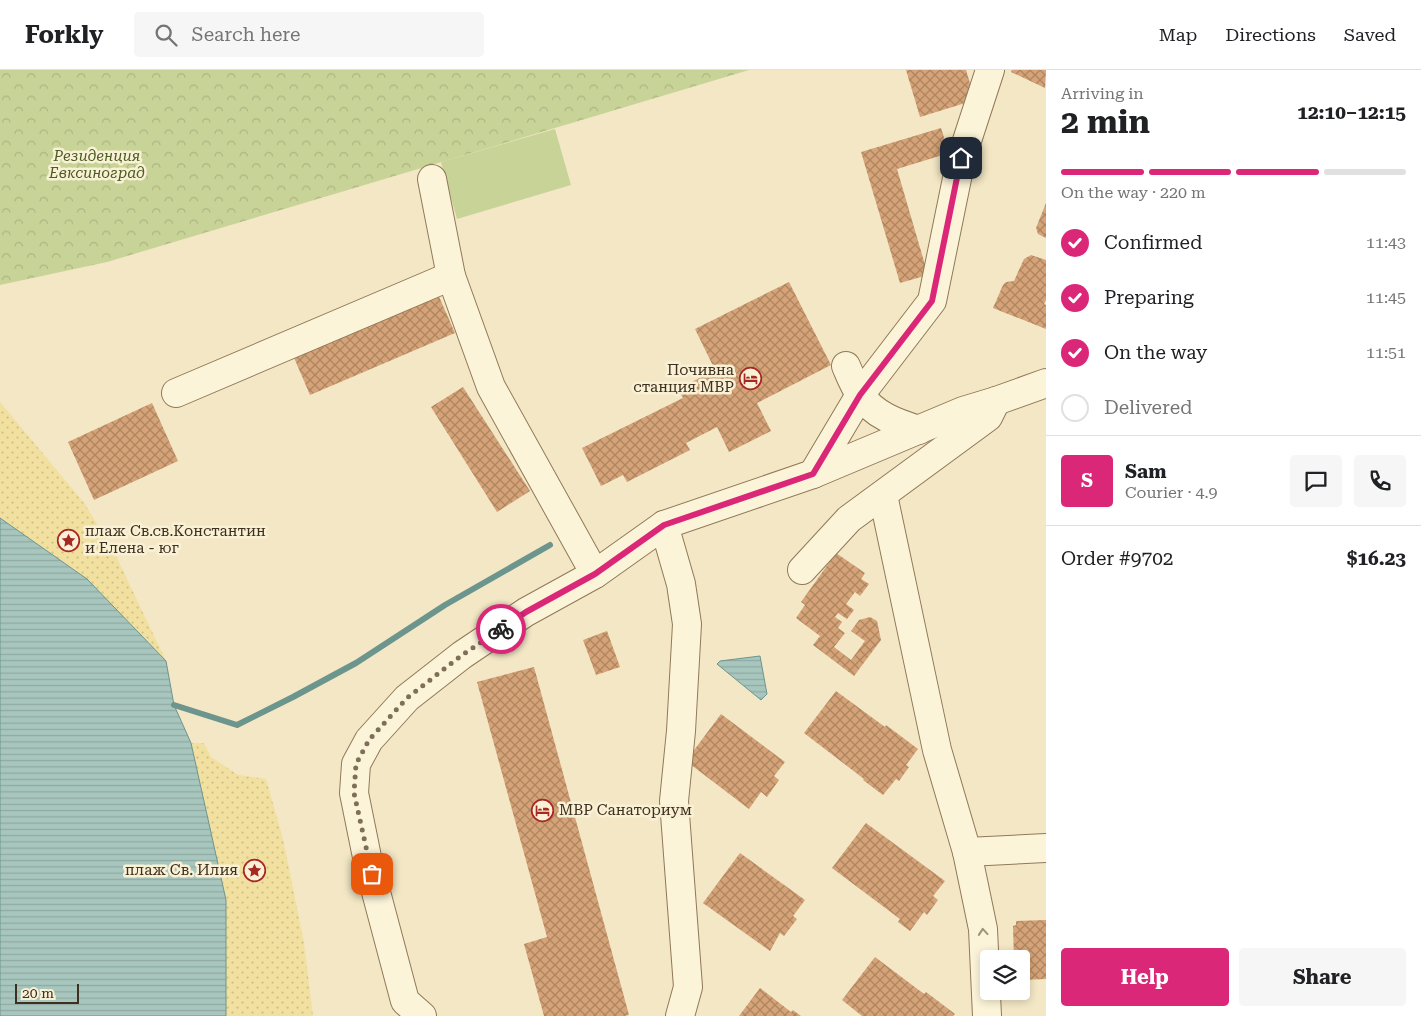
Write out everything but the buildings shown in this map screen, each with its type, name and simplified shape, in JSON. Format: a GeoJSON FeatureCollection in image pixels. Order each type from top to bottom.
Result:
{"type":"FeatureCollection","features":[{"type":"Feature","properties":{"kind":"street"},"geometry":{"type":"LineString","coordinates":[[813,474],[860,395],[932,301],[961,158],[990,70]]}},
{"type":"Feature","properties":{"kind":"street"},"geometry":{"type":"LineString","coordinates":[[432,180],[450,276],[491,386],[595,574]]}},
{"type":"Feature","properties":{"kind":"street"},"geometry":{"type":"LineString","coordinates":[[176,393],[450,276]]}},
{"type":"Feature","properties":{"kind":"street"},"geometry":{"type":"LineString","coordinates":[[846,366],[860,395],[875,410],[894,422],[919,430]]}},
{"type":"Feature","properties":{"kind":"street"},"geometry":{"type":"LineString","coordinates":[[422,1016],[405,1001],[366,851],[354,793],[356,764],[369,740],[407,698],[462,655],[518,617],[595,574],[664,525],[813,474],[963,411],[996,402],[1046,383]]}},
{"type":"Feature","properties":{"kind":"street"},"geometry":{"type":"LineString","coordinates":[[802,570],[849,519],[988,417],[996,402]]}},
{"type":"Feature","properties":{"kind":"street"},"geometry":{"type":"LineString","coordinates":[[883,495],[937,750],[967,852],[983,929],[987,1016]]}},
{"type":"Feature","properties":{"kind":"street"},"geometry":{"type":"LineString","coordinates":[[664,525],[681,584],[687,624],[681,730],[674,801],[688,987],[680,1016]]}},
{"type":"Feature","properties":{"kind":"street"},"geometry":{"type":"LineString","coordinates":[[967,852],[1046,848]]}},
{"type":"Feature","properties":{"kind":"street"},"geometry":{"type":"LineString","coordinates":[[358,864],[397,1016]]}},
{"type":"Feature","properties":{"kind":"sand","name":"плаж Св.св.Константин и Елена - юг"},"geometry":{"type":"Polygon","coordinates":[[[0,402],[85,504],[117,558],[166,661],[87,579],[0,518],[0,402]]]}},
{"type":"Feature","properties":{"kind":"sand","name":"плаж Св. Илия"},"geometry":{"type":"Polygon","coordinates":[[[191,743],[204,743],[211,757],[238,775],[266,779],[283,839],[304,943],[313,1016],[226,1016],[226,900],[191,743]]]}},
{"type":"Feature","properties":{"kind":"green space","name":"Резиденция Евксиноград"},"geometry":{"type":"Polygon","coordinates":[[[0,70],[749,70],[107,262],[0,285],[0,70]]]}},
{"type":"Feature","properties":{"kind":"green space"},"geometry":{"type":"Polygon","coordinates":[[[555,129],[571,185],[457,219],[441,162],[555,129]]]}},
{"type":"Feature","properties":{"kind":"water"},"geometry":{"type":"Polygon","coordinates":[[[0,518],[87,579],[166,661],[174,705],[191,743],[226,900],[226,1016],[0,1016],[0,518]]]}},
{"type":"Feature","properties":{"kind":"water"},"geometry":{"type":"Polygon","coordinates":[[[760,656],[767,694],[761,700],[717,664],[720,661],[760,656]]]}},
{"type":"Feature","properties":{"kind":"waterway"},"geometry":{"type":"LineString","coordinates":[[174,705],[237,725],[356,663],[445,605],[550,545]]}},
{"type":"Feature","properties":{"kind":"way so far"},"geometry":{"type":"LineString","coordinates":[[372,874],[354,793],[356,764],[369,740],[407,698],[462,655],[501,629]]}},
{"type":"Feature","properties":{"kind":"place","name":"Почивна станция МВР"},"geometry":{"type":"Point","coordinates":[750,379]}},
{"type":"Feature","properties":{"kind":"place","name":"плаж Св.св.Константин и Елена - юг"},"geometry":{"type":"Point","coordinates":[69,540]}},
{"type":"Feature","properties":{"kind":"place","name":"МВР Санаториум"},"geometry":{"type":"Point","coordinates":[543,810]}},
{"type":"Feature","properties":{"kind":"place","name":"плаж Св. Илия"},"geometry":{"type":"Point","coordinates":[254,870]}},
{"type":"Feature","properties":{"kind":"route"},"geometry":{"type":"LineString","coordinates":[[501,629],[526,612],[595,574],[664,525],[813,474],[860,395],[932,301],[961,158]]}}]}
